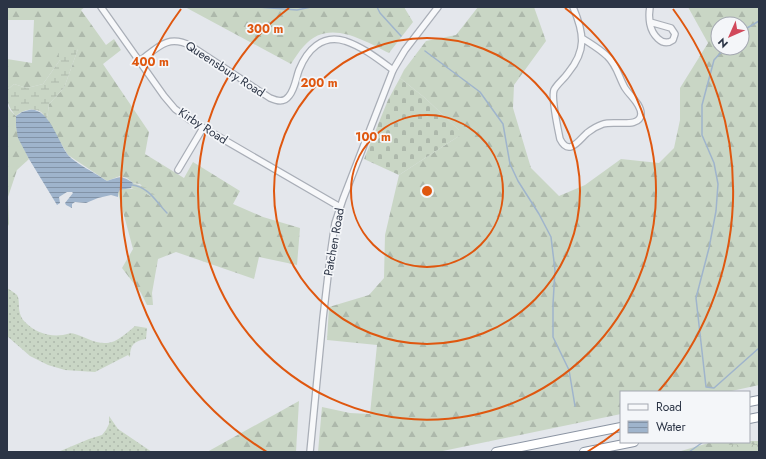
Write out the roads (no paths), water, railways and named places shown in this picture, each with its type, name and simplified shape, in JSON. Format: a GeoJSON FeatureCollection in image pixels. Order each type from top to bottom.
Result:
{"type":"FeatureCollection","features":[{"type":"Feature","properties":{"kind":"highway"},"geometry":{"type":"LineString","coordinates":[[496,452],[620,427]]}},
{"type":"Feature","properties":{"kind":"highway"},"geometry":{"type":"LineString","coordinates":[[584,452],[629,443]]}},
{"type":"Feature","properties":{"kind":"street","name":"Kirby Road"},"geometry":{"type":"LineString","coordinates":[[101,7],[169,102],[183,115],[340,207]]}},
{"type":"Feature","properties":{"kind":"street","name":"Patchen Road"},"geometry":{"type":"LineString","coordinates":[[310,452],[331,250],[340,207],[393,70],[438,7]]}},
{"type":"Feature","properties":{"kind":"street"},"geometry":{"type":"LineString","coordinates":[[573,7],[579,23],[582,38],[581,50],[576,61],[553,92],[560,139],[563,144],[568,147],[576,145],[586,134],[599,125],[610,122],[633,123],[638,120],[641,115],[639,107],[625,88],[613,63],[606,55],[582,38]]}},
{"type":"Feature","properties":{"kind":"street"},"geometry":{"type":"LineString","coordinates":[[650,7],[650,22],[654,33],[662,42],[668,43],[673,40],[675,34],[671,28],[650,22]]}},
{"type":"Feature","properties":{"kind":"street","name":"Queensbury Road"},"geometry":{"type":"LineString","coordinates":[[140,61],[165,43],[175,40],[180,41],[191,46],[270,98],[281,101],[290,96],[307,54],[316,45],[326,40],[339,40],[353,44],[370,53],[393,70]]}},
{"type":"Feature","properties":{"kind":"street"},"geometry":{"type":"LineString","coordinates":[[178,170],[203,128]]}},
{"type":"Feature","properties":{"kind":"water"},"geometry":{"type":"Polygon","coordinates":[[[29,110],[42,114],[47,119],[64,149],[71,158],[107,181],[118,178],[126,179],[133,183],[131,188],[120,190],[118,197],[111,195],[86,203],[75,202],[72,204],[72,208],[65,203],[73,193],[67,192],[59,197],[60,203],[57,205],[18,138],[16,116],[29,110]]]}},
{"type":"Feature","properties":{"kind":"waterway"},"geometry":{"type":"LineString","coordinates":[[258,7],[297,10],[311,7]]}},
{"type":"Feature","properties":{"kind":"waterway"},"geometry":{"type":"LineString","coordinates":[[377,7],[380,13],[401,36]]}},
{"type":"Feature","properties":{"kind":"waterway"},"geometry":{"type":"LineString","coordinates":[[750,26],[759,21]]}},
{"type":"Feature","properties":{"kind":"waterway"},"geometry":{"type":"LineString","coordinates":[[425,51],[480,92],[503,124],[510,164],[518,181],[539,214],[551,237],[555,270],[553,337],[569,370],[575,406]]}},
{"type":"Feature","properties":{"kind":"waterway"},"geometry":{"type":"LineString","coordinates":[[718,56],[714,60],[702,105],[702,135],[714,163],[718,184],[716,211],[709,248],[696,298],[706,387],[714,388],[759,348]]}},
{"type":"Feature","properties":{"kind":"waterway"},"geometry":{"type":"LineString","coordinates":[[132,185],[138,186],[148,192],[167,213]]}},
{"type":"Feature","properties":{"kind":"waterway"},"geometry":{"type":"LineString","coordinates":[[689,452],[702,443]]}}]}
